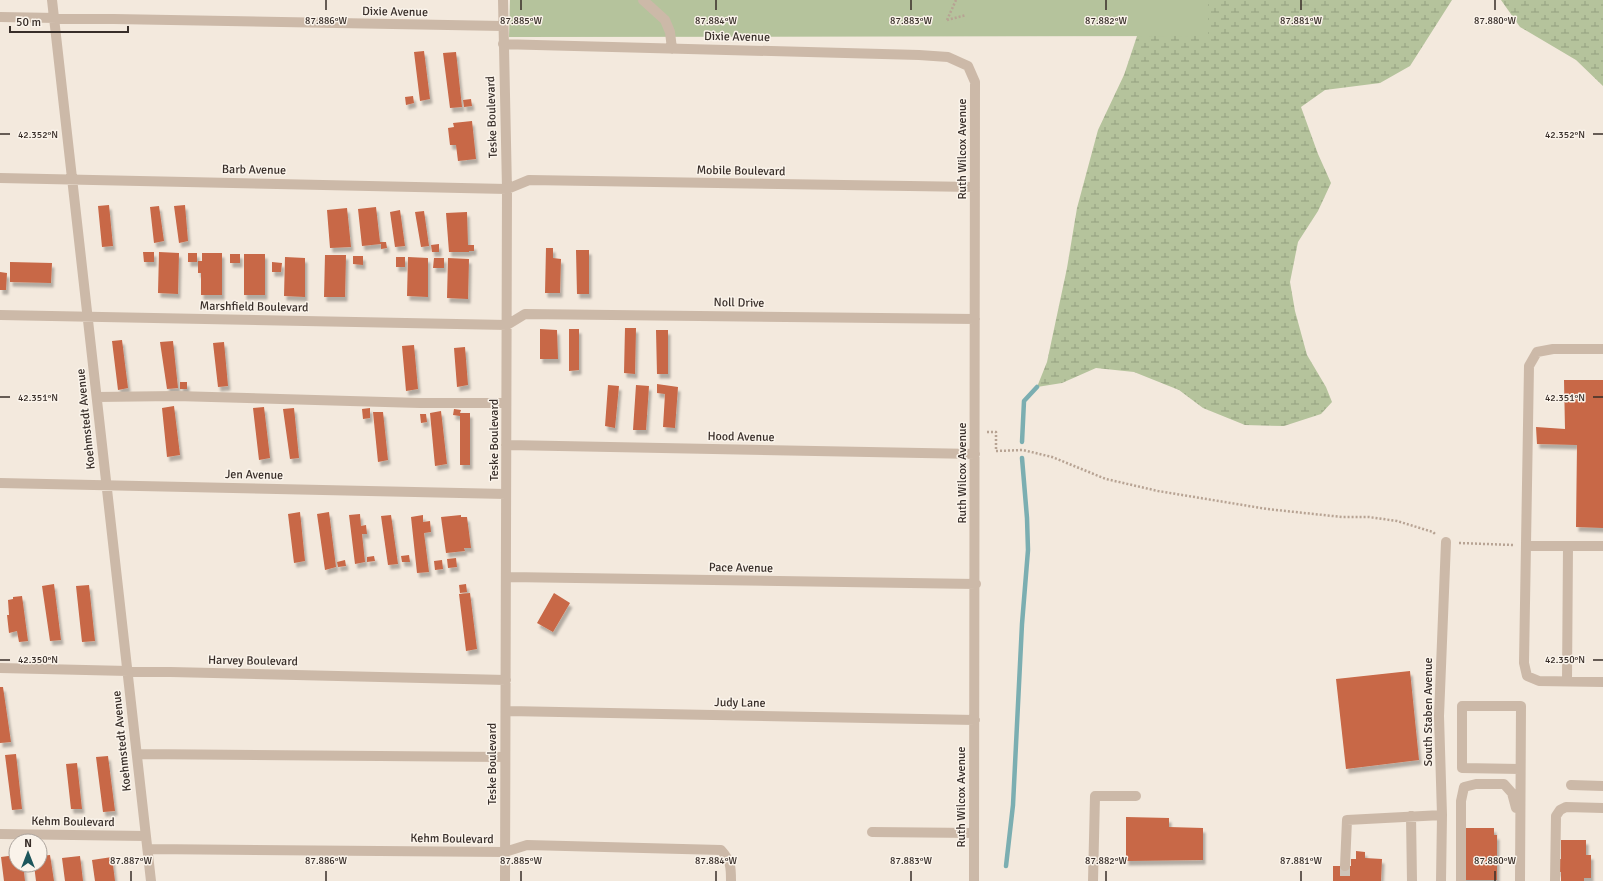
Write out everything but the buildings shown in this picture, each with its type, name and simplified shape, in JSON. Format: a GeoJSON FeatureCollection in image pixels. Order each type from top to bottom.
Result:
{"type":"FeatureCollection","features":[{"type":"Feature","properties":{"kind":"street","name":"Koehmstedt Avenue"},"geometry":{"type":"LineString","coordinates":[[52,0],[148,849]]}},
{"type":"Feature","properties":{"kind":"street","name":"Teske Boulevard"},"geometry":{"type":"LineString","coordinates":[[502,0],[508,189],[505,881]]}},
{"type":"Feature","properties":{"kind":"street"},"geometry":{"type":"LineString","coordinates":[[643,0],[666,20],[670,32],[672,49]]}},
{"type":"Feature","properties":{"kind":"street","name":"Dixie Avenue"},"geometry":{"type":"LineString","coordinates":[[0,17],[503,26]]}},
{"type":"Feature","properties":{"kind":"street","name":"Dixie Avenue"},"geometry":{"type":"LineString","coordinates":[[503,44],[919,55],[948,57],[968,66]]}},
{"type":"Feature","properties":{"kind":"street","name":"Ruth Wilcox Avenue"},"geometry":{"type":"LineString","coordinates":[[968,66],[975,82],[976,584],[974,881]]}},
{"type":"Feature","properties":{"kind":"street","name":"Barb Avenue"},"geometry":{"type":"LineString","coordinates":[[0,178],[508,189]]}},
{"type":"Feature","properties":{"kind":"street","name":"Mobile Boulevard"},"geometry":{"type":"LineString","coordinates":[[508,189],[529,180],[975,187]]}},
{"type":"Feature","properties":{"kind":"street","name":"Noll Drive"},"geometry":{"type":"LineString","coordinates":[[507,325],[525,314],[975,319]]}},
{"type":"Feature","properties":{"kind":"street","name":"Marshfield Boulevard"},"geometry":{"type":"LineString","coordinates":[[0,315],[507,325]]}},
{"type":"Feature","properties":{"kind":"street"},"geometry":{"type":"LineString","coordinates":[[1603,349],[1554,349],[1537,352],[1528,366],[1524,663],[1527,676],[1539,681],[1603,682]]}},
{"type":"Feature","properties":{"kind":"street"},"geometry":{"type":"LineString","coordinates":[[97,397],[176,396],[506,404]]}},
{"type":"Feature","properties":{"kind":"street","name":"Hood Avenue"},"geometry":{"type":"LineString","coordinates":[[506,445],[975,454]]}},
{"type":"Feature","properties":{"kind":"street","name":"Jen Avenue"},"geometry":{"type":"LineString","coordinates":[[0,483],[506,494]]}},
{"type":"Feature","properties":{"kind":"street","name":"South Staben Avenue"},"geometry":{"type":"LineString","coordinates":[[1441,881],[1442,815],[1439,716],[1446,542]]}},
{"type":"Feature","properties":{"kind":"street"},"geometry":{"type":"LineString","coordinates":[[1526,546],[1603,546]]}},
{"type":"Feature","properties":{"kind":"street"},"geometry":{"type":"LineString","coordinates":[[1566,681],[1568,546]]}},
{"type":"Feature","properties":{"kind":"street","name":"Pace Avenue"},"geometry":{"type":"LineString","coordinates":[[506,577],[976,584]]}},
{"type":"Feature","properties":{"kind":"street","name":"Harvey Boulevard"},"geometry":{"type":"LineString","coordinates":[[0,668],[506,680]]}},
{"type":"Feature","properties":{"kind":"street"},"geometry":{"type":"LineString","coordinates":[[1520,769],[1462,768],[1462,706],[1521,706],[1520,881]]}},
{"type":"Feature","properties":{"kind":"street","name":"Judy Lane"},"geometry":{"type":"LineString","coordinates":[[506,711],[974,720]]}},
{"type":"Feature","properties":{"kind":"street"},"geometry":{"type":"LineString","coordinates":[[137,754],[505,757]]}},
{"type":"Feature","properties":{"kind":"street"},"geometry":{"type":"LineString","coordinates":[[1460,881],[1460,801],[1464,787],[1476,784],[1504,784],[1512,793],[1516,806],[1515,836],[1520,845]]}},
{"type":"Feature","properties":{"kind":"street"},"geometry":{"type":"LineString","coordinates":[[1571,785],[1603,786]]}},
{"type":"Feature","properties":{"kind":"street"},"geometry":{"type":"LineString","coordinates":[[1093,881],[1095,796],[1136,796]]}},
{"type":"Feature","properties":{"kind":"street"},"geometry":{"type":"LineString","coordinates":[[1555,881],[1556,816],[1560,810],[1566,808],[1603,808]]}},
{"type":"Feature","properties":{"kind":"street"},"geometry":{"type":"LineString","coordinates":[[1345,866],[1347,820],[1442,815]]}},
{"type":"Feature","properties":{"kind":"street"},"geometry":{"type":"LineString","coordinates":[[1411,816],[1412,881]]}},
{"type":"Feature","properties":{"kind":"street"},"geometry":{"type":"LineString","coordinates":[[872,832],[974,833]]}},
{"type":"Feature","properties":{"kind":"street","name":"Kehm Boulevard"},"geometry":{"type":"LineString","coordinates":[[0,834],[146,836]]}},
{"type":"Feature","properties":{"kind":"street","name":"Kehm Boulevard"},"geometry":{"type":"LineString","coordinates":[[148,849],[505,852],[527,845],[721,850],[729,858],[731,881]]}},
{"type":"Feature","properties":{"kind":"street"},"geometry":{"type":"LineString","coordinates":[[148,849],[151,881]]}},
{"type":"Feature","properties":{"kind":"path"},"geometry":{"type":"LineString","coordinates":[[956,0],[947,20],[966,15]]}},
{"type":"Feature","properties":{"kind":"path"},"geometry":{"type":"LineString","coordinates":[[1007,450],[1023,450],[1052,457],[1106,479],[1158,491],[1227,503],[1310,514],[1342,517],[1369,517],[1397,521],[1433,532],[1446,542],[1481,545],[1526,546]]}},
{"type":"Feature","properties":{"kind":"green space"},"geometry":{"type":"Polygon","coordinates":[[[510,0],[1208,0],[1208,36],[509,37],[510,0]]]}},
{"type":"Feature","properties":{"kind":"green space"},"geometry":{"type":"Polygon","coordinates":[[[1149,0],[1452,0],[1410,66],[1380,83],[1325,90],[1301,107],[1318,154],[1331,183],[1318,211],[1298,242],[1290,282],[1295,311],[1307,355],[1326,387],[1332,402],[1321,414],[1284,426],[1245,425],[1203,408],[1179,390],[1134,372],[1096,368],[1062,383],[1037,387],[1047,362],[1067,268],[1077,208],[1098,130],[1124,75],[1149,0]]]}},
{"type":"Feature","properties":{"kind":"green space"},"geometry":{"type":"Polygon","coordinates":[[[1501,0],[1603,0],[1603,86],[1576,60],[1520,27],[1501,0]]]}},
{"type":"Feature","properties":{"kind":"waterway"},"geometry":{"type":"LineString","coordinates":[[1022,442],[1024,401],[1037,387]]}},
{"type":"Feature","properties":{"kind":"waterway"},"geometry":{"type":"LineString","coordinates":[[1006,866],[1013,805],[1022,624],[1028,550],[1022,458]]}},
{"type":"Feature","properties":{"kind":"tunnel"},"geometry":{"type":"LineString","coordinates":[[1345,866],[1345,881]]}}]}
